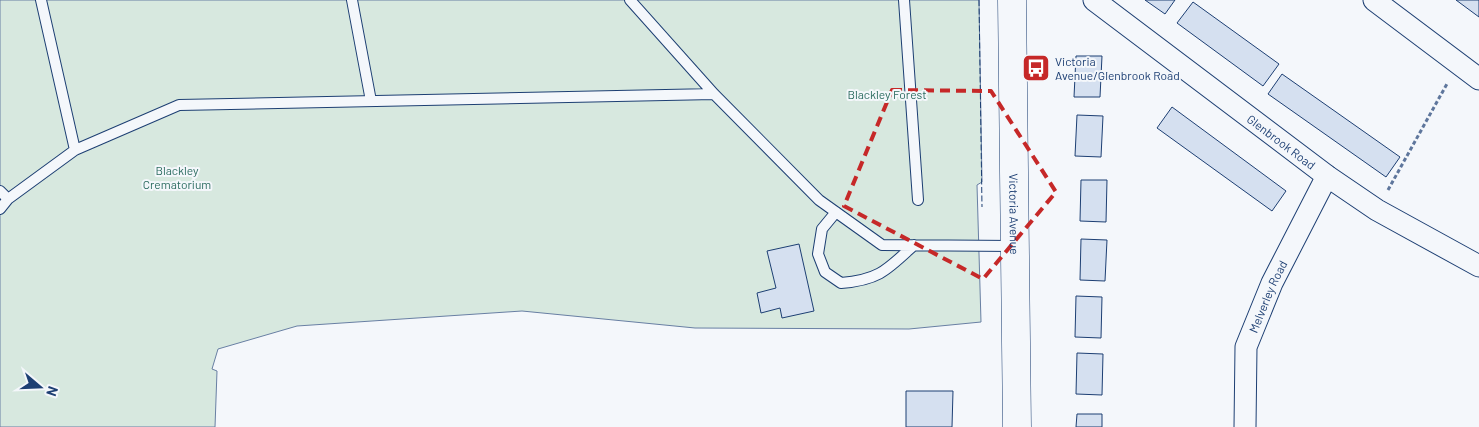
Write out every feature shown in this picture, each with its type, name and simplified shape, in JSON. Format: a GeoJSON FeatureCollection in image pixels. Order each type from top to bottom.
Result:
{"type":"FeatureCollection","features":[{"type":"Feature","properties":{"kind":"main road","name":"Victoria Avenue"},"geometry":{"type":"LineString","coordinates":[[1012,0],[1017,427]]}},
{"type":"Feature","properties":{"kind":"street","name":"Glenbrook Road"},"geometry":{"type":"LineString","coordinates":[[1094,0],[1327,176],[1377,210],[1479,266]]}},
{"type":"Feature","properties":{"kind":"street"},"geometry":{"type":"LineString","coordinates":[[1374,0],[1479,79]]}},
{"type":"Feature","properties":{"kind":"street","name":"Melverley Road"},"geometry":{"type":"LineString","coordinates":[[1245,427],[1246,347],[1272,283],[1327,176]]}},
{"type":"Feature","properties":{"kind":"lane"},"geometry":{"type":"LineString","coordinates":[[41,0],[75,150]]}},
{"type":"Feature","properties":{"kind":"lane"},"geometry":{"type":"LineString","coordinates":[[352,0],[371,101]]}},
{"type":"Feature","properties":{"kind":"lane"},"geometry":{"type":"LineString","coordinates":[[630,0],[714,94],[819,200],[882,245],[1015,246]]}},
{"type":"Feature","properties":{"kind":"lane"},"geometry":{"type":"LineString","coordinates":[[904,0],[918,200]]}},
{"type":"Feature","properties":{"kind":"lane"},"geometry":{"type":"LineString","coordinates":[[0,209],[8,199],[75,150],[180,105],[714,94]]}},
{"type":"Feature","properties":{"kind":"lane"},"geometry":{"type":"LineString","coordinates":[[0,191],[8,199]]}},
{"type":"Feature","properties":{"kind":"lane"},"geometry":{"type":"LineString","coordinates":[[836,212],[822,229],[818,254],[825,272],[840,283],[862,282],[885,272],[914,245]]}},
{"type":"Feature","properties":{"kind":"path"},"geometry":{"type":"LineString","coordinates":[[1377,210],[1458,64]]}},
{"type":"Feature","properties":{"kind":"highlighted area"},"geometry":{"type":"Polygon","coordinates":[[[892,90],[991,91],[1056,192],[983,279],[844,206],[892,90]]]}},
{"type":"Feature","properties":{"kind":"green space","name":"Blackley Crematorium"},"geometry":{"type":"Polygon","coordinates":[[[0,0],[979,0],[982,182],[977,185],[981,322],[909,329],[695,328],[522,311],[297,326],[218,349],[212,369],[217,371],[215,427],[0,427],[0,0]]]}},
{"type":"Feature","properties":{"kind":"building"},"geometry":{"type":"Polygon","coordinates":[[[1145,0],[1175,0],[1165,14],[1145,0]]]}},
{"type":"Feature","properties":{"kind":"building"},"geometry":{"type":"Polygon","coordinates":[[[1456,0],[1479,0],[1479,17],[1456,0]]]}},
{"type":"Feature","properties":{"kind":"building"},"geometry":{"type":"Polygon","coordinates":[[[1193,2],[1279,64],[1263,86],[1177,23],[1193,2]]]}},
{"type":"Feature","properties":{"kind":"building"},"geometry":{"type":"Polygon","coordinates":[[[1076,56],[1102,56],[1100,97],[1074,97],[1076,56]]]}},
{"type":"Feature","properties":{"kind":"building"},"geometry":{"type":"Polygon","coordinates":[[[1282,74],[1400,157],[1386,177],[1268,94],[1282,74]]]}},
{"type":"Feature","properties":{"kind":"building"},"geometry":{"type":"Polygon","coordinates":[[[1172,107],[1286,191],[1272,211],[1157,128],[1172,107]]]}},
{"type":"Feature","properties":{"kind":"building"},"geometry":{"type":"Polygon","coordinates":[[[1077,115],[1103,116],[1101,157],[1075,156],[1077,115]]]}},
{"type":"Feature","properties":{"kind":"building"},"geometry":{"type":"Polygon","coordinates":[[[1081,180],[1107,180],[1106,222],[1080,221],[1081,180]]]}},
{"type":"Feature","properties":{"kind":"building"},"geometry":{"type":"Polygon","coordinates":[[[1081,239],[1107,240],[1105,281],[1080,280],[1081,239]]]}},
{"type":"Feature","properties":{"kind":"building"},"geometry":{"type":"Polygon","coordinates":[[[799,244],[814,311],[782,318],[780,308],[761,313],[757,293],[776,288],[767,251],[799,244]]]}},
{"type":"Feature","properties":{"kind":"building"},"geometry":{"type":"Polygon","coordinates":[[[1076,296],[1102,297],[1101,338],[1075,337],[1076,296]]]}},
{"type":"Feature","properties":{"kind":"building"},"geometry":{"type":"Polygon","coordinates":[[[1077,353],[1103,354],[1102,395],[1076,394],[1077,353]]]}},
{"type":"Feature","properties":{"kind":"building"},"geometry":{"type":"Polygon","coordinates":[[[906,391],[953,391],[952,427],[906,427],[906,391]]]}},
{"type":"Feature","properties":{"kind":"building"},"geometry":{"type":"Polygon","coordinates":[[[1077,414],[1102,414],[1102,427],[1076,427],[1077,414]]]}},
{"type":"Feature","properties":{"kind":"fence"},"geometry":{"type":"LineString","coordinates":[[979,0],[982,207]]}},
{"type":"Feature","properties":{"kind":"place","name":"Victoria Avenue/Glenbrook Road"},"geometry":{"type":"Point","coordinates":[1036,68]}},
{"type":"Feature","properties":{"kind":"park label","name":"Blackley Forest"},"geometry":{"type":"Point","coordinates":[887,94]}}]}
